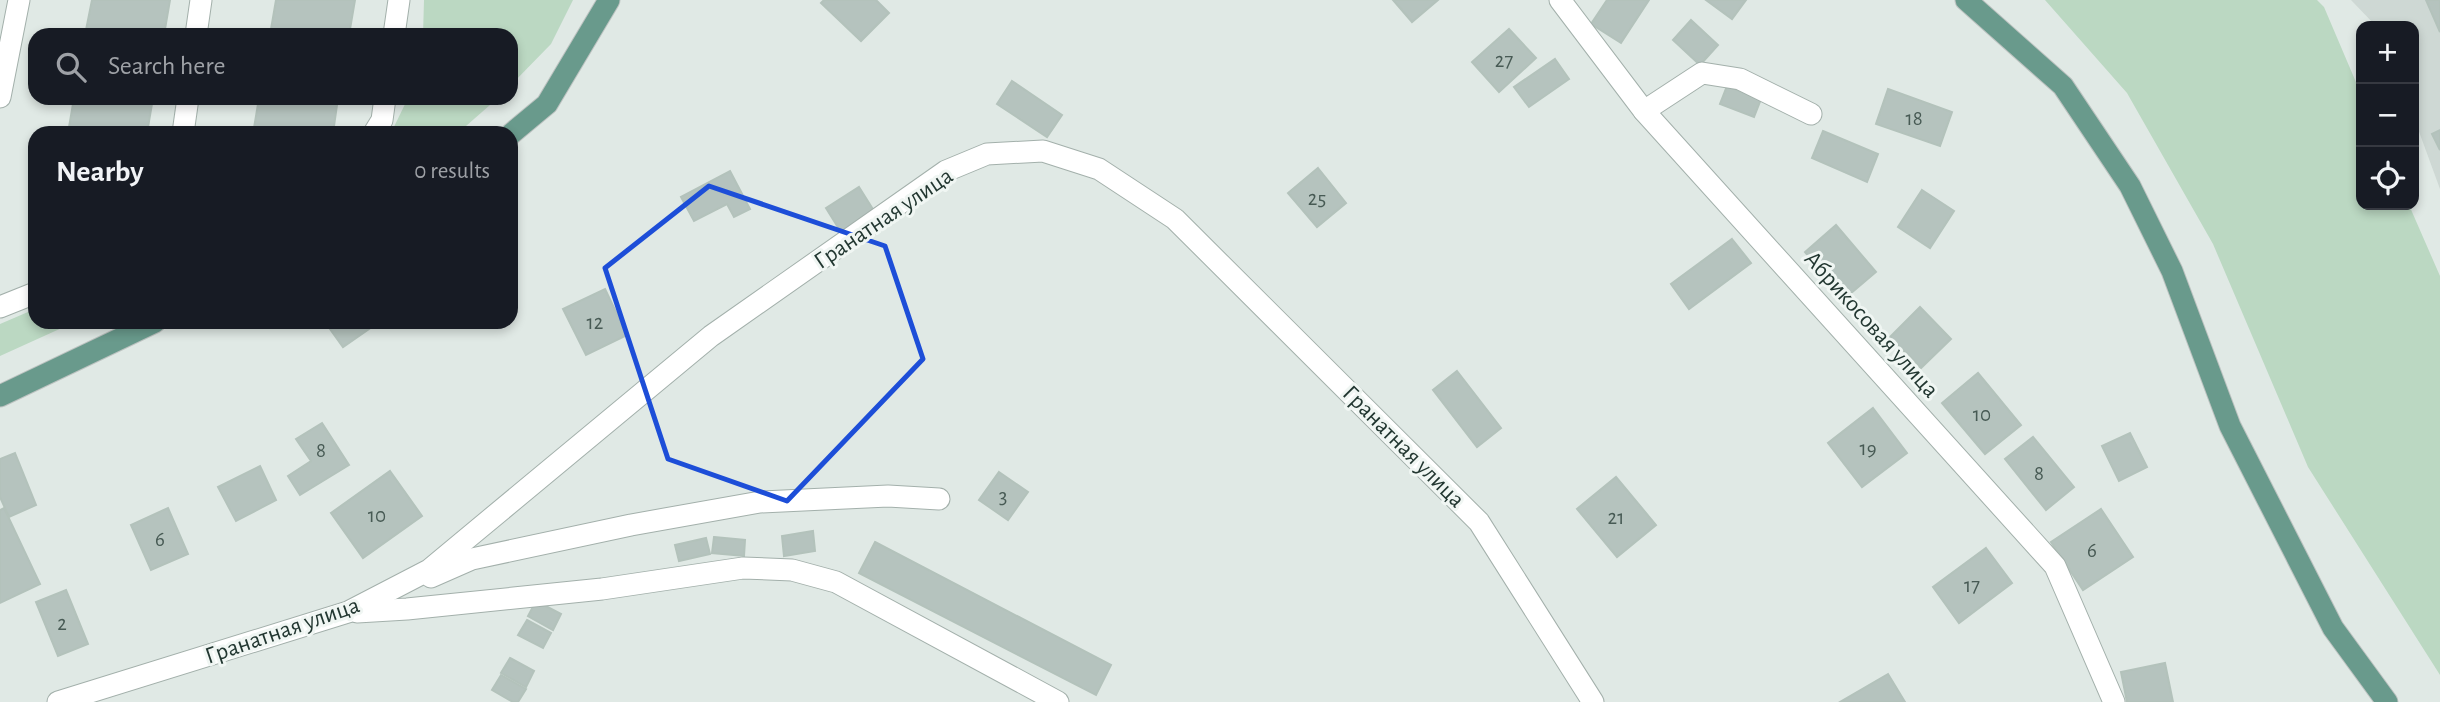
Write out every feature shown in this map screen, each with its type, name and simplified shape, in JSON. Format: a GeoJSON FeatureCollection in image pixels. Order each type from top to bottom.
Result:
{"type":"FeatureCollection","features":[{"type":"Feature","properties":{"kind":"main road"},"geometry":{"type":"LineString","coordinates":[[518,128],[547,104],[609,0]]}},
{"type":"Feature","properties":{"kind":"main road"},"geometry":{"type":"LineString","coordinates":[[1966,0],[2063,86],[2130,186],[2172,271],[2230,426],[2333,628],[2387,702]]}},
{"type":"Feature","properties":{"kind":"main road"},"geometry":{"type":"LineString","coordinates":[[0,396],[140,329]]}},
{"type":"Feature","properties":{"kind":"street"},"geometry":{"type":"LineString","coordinates":[[0,97],[19,0]]}},
{"type":"Feature","properties":{"kind":"street"},"geometry":{"type":"LineString","coordinates":[[197,28],[201,0]]}},
{"type":"Feature","properties":{"kind":"street"},"geometry":{"type":"LineString","coordinates":[[395,28],[399,0]]}},
{"type":"Feature","properties":{"kind":"street","name":"Абрикосовая улица"},"geometry":{"type":"LineString","coordinates":[[1560,0],[1644,111],[2055,566],[2114,702]]}},
{"type":"Feature","properties":{"kind":"street"},"geometry":{"type":"LineString","coordinates":[[1644,111],[1702,73],[1740,79],[1811,114]]}},
{"type":"Feature","properties":{"kind":"street"},"geometry":{"type":"LineString","coordinates":[[184,126],[187,105]]}},
{"type":"Feature","properties":{"kind":"street"},"geometry":{"type":"LineString","coordinates":[[378,126],[384,105]]}},
{"type":"Feature","properties":{"kind":"street","name":"Гранатная улица"},"geometry":{"type":"LineString","coordinates":[[58,702],[348,612],[429,570],[711,336],[946,171],[987,154],[1043,151],[1099,169],[1175,219],[1313,355],[1479,522],[1592,702]]}},
{"type":"Feature","properties":{"kind":"street"},"geometry":{"type":"LineString","coordinates":[[0,307],[28,296]]}},
{"type":"Feature","properties":{"kind":"street"},"geometry":{"type":"LineString","coordinates":[[348,612],[472,559],[631,525],[760,502],[888,496],[939,499]]}},
{"type":"Feature","properties":{"kind":"street"},"geometry":{"type":"LineString","coordinates":[[348,612],[407,609],[602,589],[743,568],[792,570],[836,582],[1058,702]]}},
{"type":"Feature","properties":{"kind":"highlighted area"},"geometry":{"type":"Polygon","coordinates":[[[709,186],[885,246],[923,359],[787,501],[668,459],[605,268],[709,186]]]}},
{"type":"Feature","properties":{"kind":"shaded area"},"geometry":{"type":"Polygon","coordinates":[[[2351,0],[2440,0],[2440,189],[2419,132],[2419,21],[2371,21],[2351,0]]]}},
{"type":"Feature","properties":{"kind":"green space"},"geometry":{"type":"Polygon","coordinates":[[[424,0],[573,0],[551,44],[518,78],[518,28],[423,28],[424,0]]]}},
{"type":"Feature","properties":{"kind":"green space"},"geometry":{"type":"Polygon","coordinates":[[[2045,0],[2317,0],[2324,7],[2356,82],[2356,210],[2411,210],[2440,276],[2440,675],[2308,467],[2213,244],[2127,93],[2045,0]]]}},
{"type":"Feature","properties":{"kind":"green space"},"geometry":{"type":"Polygon","coordinates":[[[405,105],[490,105],[466,126],[394,126],[405,105]]]}},
{"type":"Feature","properties":{"kind":"green space"},"geometry":{"type":"Polygon","coordinates":[[[28,312],[28,329],[60,329],[0,356],[0,324],[28,312]]]}},
{"type":"Feature","properties":{"kind":"building"},"geometry":{"type":"Polygon","coordinates":[[[92,0],[170,0],[165,28],[86,28],[92,0]]]}},
{"type":"Feature","properties":{"kind":"building"},"geometry":{"type":"Polygon","coordinates":[[[276,0],[355,0],[350,28],[271,28],[276,0]]]}},
{"type":"Feature","properties":{"kind":"building"},"geometry":{"type":"Polygon","coordinates":[[[824,0],[876,0],[889,13],[861,41],[821,3],[824,0]]]}},
{"type":"Feature","properties":{"kind":"building"},"geometry":{"type":"Polygon","coordinates":[[[1393,0],[1438,0],[1412,22],[1393,0]]]}},
{"type":"Feature","properties":{"kind":"building"},"geometry":{"type":"Polygon","coordinates":[[[1607,0],[1649,0],[1621,43],[1591,24],[1607,0]]]}},
{"type":"Feature","properties":{"kind":"building"},"geometry":{"type":"Polygon","coordinates":[[[1706,0],[1746,0],[1732,19],[1706,0]]]}},
{"type":"Feature","properties":{"kind":"building"},"geometry":{"type":"Polygon","coordinates":[[[2426,0],[2440,0],[2440,32],[2426,0]]]}},
{"type":"Feature","properties":{"kind":"building"},"geometry":{"type":"Polygon","coordinates":[[[1691,20],[1718,45],[1700,65],[1673,40],[1691,20]]]}},
{"type":"Feature","properties":{"kind":"building"},"geometry":{"type":"Polygon","coordinates":[[[1509,29],[1536,58],[1499,92],[1472,62],[1509,29]]]}},
{"type":"Feature","properties":{"kind":"building"},"geometry":{"type":"Polygon","coordinates":[[[1555,59],[1569,79],[1529,107],[1514,87],[1555,59]]]}},
{"type":"Feature","properties":{"kind":"building"},"geometry":{"type":"Polygon","coordinates":[[[1012,81],[1062,115],[1047,137],[997,104],[1012,81]]]}},
{"type":"Feature","properties":{"kind":"building"},"geometry":{"type":"Polygon","coordinates":[[[1727,86],[1761,99],[1754,117],[1720,104],[1727,86]]]}},
{"type":"Feature","properties":{"kind":"building"},"geometry":{"type":"Polygon","coordinates":[[[1888,89],[1952,112],[1940,146],[1876,124],[1888,89]]]}},
{"type":"Feature","properties":{"kind":"building"},"geometry":{"type":"Polygon","coordinates":[[[73,105],[152,105],[148,126],[69,126],[73,105]]]}},
{"type":"Feature","properties":{"kind":"building"},"geometry":{"type":"Polygon","coordinates":[[[258,105],[337,105],[334,126],[254,126],[258,105]]]}},
{"type":"Feature","properties":{"kind":"building"},"geometry":{"type":"Polygon","coordinates":[[[2440,130],[2440,150],[2432,134],[2440,130]]]}},
{"type":"Feature","properties":{"kind":"building"},"geometry":{"type":"Polygon","coordinates":[[[1823,131],[1878,154],[1867,182],[1812,158],[1823,131]]]}},
{"type":"Feature","properties":{"kind":"building"},"geometry":{"type":"Polygon","coordinates":[[[1318,168],[1346,203],[1317,227],[1288,193],[1318,168]]]}},
{"type":"Feature","properties":{"kind":"building"},"geometry":{"type":"Polygon","coordinates":[[[730,171],[750,209],[734,217],[727,204],[694,221],[681,197],[730,171]]]}},
{"type":"Feature","properties":{"kind":"building"},"geometry":{"type":"Polygon","coordinates":[[[859,187],[874,211],[841,232],[826,208],[859,187]]]}},
{"type":"Feature","properties":{"kind":"building"},"geometry":{"type":"Polygon","coordinates":[[[1922,190],[1954,211],[1930,248],[1898,227],[1922,190]]]}},
{"type":"Feature","properties":{"kind":"building"},"geometry":{"type":"Polygon","coordinates":[[[1836,225],[1876,272],[1844,299],[1805,252],[1836,225]]]}},
{"type":"Feature","properties":{"kind":"building"},"geometry":{"type":"Polygon","coordinates":[[[1732,239],[1751,263],[1689,309],[1671,284],[1732,239]]]}},
{"type":"Feature","properties":{"kind":"building"},"geometry":{"type":"Polygon","coordinates":[[[605,289],[627,335],[586,355],[563,309],[605,289]]]}},
{"type":"Feature","properties":{"kind":"building"},"geometry":{"type":"Polygon","coordinates":[[[1920,307],[1951,339],[1921,368],[1890,337],[1920,307]]]}},
{"type":"Feature","properties":{"kind":"building"},"geometry":{"type":"Polygon","coordinates":[[[330,329],[369,329],[343,347],[330,329]]]}},
{"type":"Feature","properties":{"kind":"building"},"geometry":{"type":"Polygon","coordinates":[[[1457,371],[1501,428],[1477,447],[1433,390],[1457,371]]]}},
{"type":"Feature","properties":{"kind":"building"},"geometry":{"type":"Polygon","coordinates":[[[1978,373],[2021,425],[1985,454],[1942,403],[1978,373]]]}},
{"type":"Feature","properties":{"kind":"building"},"geometry":{"type":"Polygon","coordinates":[[[1873,408],[1907,453],[1862,487],[1828,443],[1873,408]]]}},
{"type":"Feature","properties":{"kind":"building"},"geometry":{"type":"Polygon","coordinates":[[[322,423],[349,465],[300,495],[288,476],[311,461],[296,439],[322,423]]]}},
{"type":"Feature","properties":{"kind":"building"},"geometry":{"type":"Polygon","coordinates":[[[2130,433],[2147,467],[2119,481],[2102,446],[2130,433]]]}},
{"type":"Feature","properties":{"kind":"building"},"geometry":{"type":"Polygon","coordinates":[[[2033,437],[2074,487],[2046,510],[2005,459],[2033,437]]]}},
{"type":"Feature","properties":{"kind":"building"},"geometry":{"type":"Polygon","coordinates":[[[15,453],[36,505],[9,517],[0,497],[0,459],[15,453]]]}},
{"type":"Feature","properties":{"kind":"building"},"geometry":{"type":"Polygon","coordinates":[[[260,466],[276,500],[236,521],[218,487],[260,466]]]}},
{"type":"Feature","properties":{"kind":"building"},"geometry":{"type":"Polygon","coordinates":[[[390,471],[422,516],[363,558],[331,513],[390,471]]]}},
{"type":"Feature","properties":{"kind":"building"},"geometry":{"type":"Polygon","coordinates":[[[999,472],[1028,492],[1008,520],[979,500],[999,472]]]}},
{"type":"Feature","properties":{"kind":"building"},"geometry":{"type":"Polygon","coordinates":[[[1616,477],[1656,525],[1617,557],[1577,509],[1616,477]]]}},
{"type":"Feature","properties":{"kind":"building"},"geometry":{"type":"Polygon","coordinates":[[[4,508],[40,584],[0,603],[0,510],[4,508]]]}},
{"type":"Feature","properties":{"kind":"building"},"geometry":{"type":"Polygon","coordinates":[[[168,508],[188,554],[151,570],[131,525],[168,508]]]}},
{"type":"Feature","properties":{"kind":"building"},"geometry":{"type":"Polygon","coordinates":[[[2101,509],[2133,557],[2083,590],[2051,542],[2101,509]]]}},
{"type":"Feature","properties":{"kind":"building"},"geometry":{"type":"Polygon","coordinates":[[[813,531],[815,551],[784,556],[782,536],[813,531]]]}},
{"type":"Feature","properties":{"kind":"building"},"geometry":{"type":"Polygon","coordinates":[[[714,537],[745,540],[744,556],[712,553],[714,537]]]}},
{"type":"Feature","properties":{"kind":"building"},"geometry":{"type":"Polygon","coordinates":[[[706,538],[710,554],[679,561],[675,545],[706,538]]]}},
{"type":"Feature","properties":{"kind":"building"},"geometry":{"type":"Polygon","coordinates":[[[875,542],[1111,665],[1096,695],[859,573],[875,542]]]}},
{"type":"Feature","properties":{"kind":"building"},"geometry":{"type":"Polygon","coordinates":[[[1986,548],[2012,583],[1959,623],[1933,587],[1986,548]]]}},
{"type":"Feature","properties":{"kind":"building"},"geometry":{"type":"Polygon","coordinates":[[[66,590],[88,644],[58,656],[36,602],[66,590]]]}},
{"type":"Feature","properties":{"kind":"building"},"geometry":{"type":"Polygon","coordinates":[[[536,601],[561,614],[553,630],[528,616],[536,601]]]}},
{"type":"Feature","properties":{"kind":"building"},"geometry":{"type":"Polygon","coordinates":[[[527,620],[551,633],[543,648],[518,635],[527,620]]]}},
{"type":"Feature","properties":{"kind":"building"},"geometry":{"type":"Polygon","coordinates":[[[510,658],[534,671],[526,687],[501,673],[510,658]]]}},
{"type":"Feature","properties":{"kind":"building"},"geometry":{"type":"Polygon","coordinates":[[[2165,663],[2173,702],[2127,702],[2121,672],[2165,663]]]}},
{"type":"Feature","properties":{"kind":"building"},"geometry":{"type":"Polygon","coordinates":[[[1888,674],[1905,702],[1840,702],[1888,674]]]}},
{"type":"Feature","properties":{"kind":"building"},"geometry":{"type":"Polygon","coordinates":[[[501,675],[526,689],[518,702],[492,690],[501,675]]]}}]}
